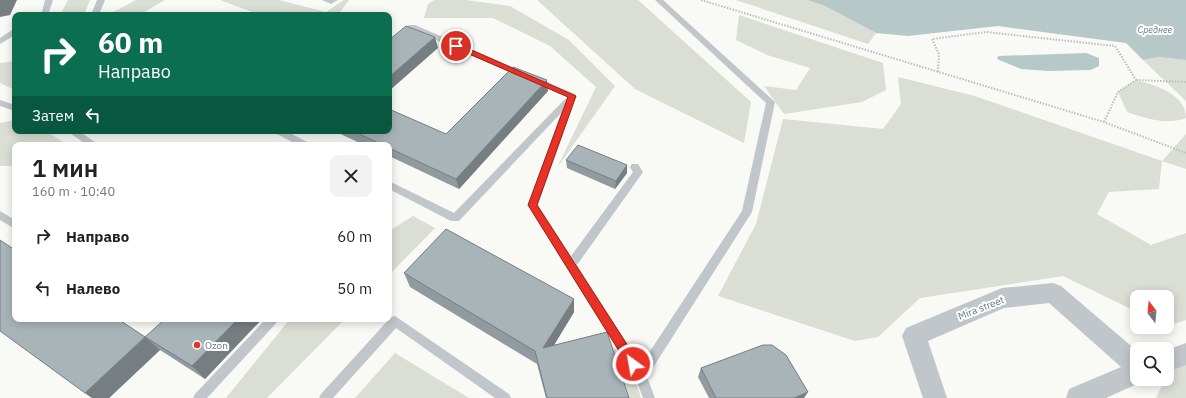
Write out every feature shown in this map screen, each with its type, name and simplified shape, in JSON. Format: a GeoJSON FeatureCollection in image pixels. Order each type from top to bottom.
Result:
{"type":"FeatureCollection","features":[{"type":"Feature","properties":{"kind":"street","name":"Mira street"},"geometry":{"type":"LineString","coordinates":[[935,398],[914,336],[1002,298],[1053,293],[1130,360]]}},
{"type":"Feature","properties":{"kind":"street"},"geometry":{"type":"LineString","coordinates":[[1174,358],[1186,354]]}},
{"type":"Feature","properties":{"kind":"street"},"geometry":{"type":"LineString","coordinates":[[1078,398],[1130,375]]}},
{"type":"Feature","properties":{"kind":"lane"},"geometry":{"type":"LineString","coordinates":[[46,12],[49,0]]}},
{"type":"Feature","properties":{"kind":"lane"},"geometry":{"type":"LineString","coordinates":[[96,12],[101,0]]}},
{"type":"Feature","properties":{"kind":"lane"},"geometry":{"type":"LineString","coordinates":[[326,0],[331,2],[334,0]]}},
{"type":"Feature","properties":{"kind":"lane"},"geometry":{"type":"LineString","coordinates":[[641,376],[747,212],[771,102],[659,0]]}},
{"type":"Feature","properties":{"kind":"lane"},"geometry":{"type":"LineString","coordinates":[[392,42],[412,27],[572,96]]}},
{"type":"Feature","properties":{"kind":"lane"},"geometry":{"type":"LineString","coordinates":[[0,41],[12,34]]}},
{"type":"Feature","properties":{"kind":"lane"},"geometry":{"type":"LineString","coordinates":[[572,96],[533,205],[641,376],[649,398]]}},
{"type":"Feature","properties":{"kind":"lane"},"geometry":{"type":"LineString","coordinates":[[392,186],[455,218],[572,96]]}},
{"type":"Feature","properties":{"kind":"lane"},"geometry":{"type":"LineString","coordinates":[[0,103],[12,107]]}},
{"type":"Feature","properties":{"kind":"lane"},"geometry":{"type":"LineString","coordinates":[[77,134],[89,142]]}},
{"type":"Feature","properties":{"kind":"lane"},"geometry":{"type":"LineString","coordinates":[[284,134],[300,142]]}},
{"type":"Feature","properties":{"kind":"lane"},"geometry":{"type":"LineString","coordinates":[[571,265],[638,172],[634,167]]}},
{"type":"Feature","properties":{"kind":"lane"},"geometry":{"type":"LineString","coordinates":[[0,215],[12,223]]}},
{"type":"Feature","properties":{"kind":"lane"},"geometry":{"type":"LineString","coordinates":[[325,398],[395,321],[505,398]]}},
{"type":"Feature","properties":{"kind":"lane"},"geometry":{"type":"LineString","coordinates":[[199,398],[271,322]]}},
{"type":"Feature","properties":{"kind":"path"},"geometry":{"type":"LineString","coordinates":[[701,0],[1104,122],[1186,153]]}},
{"type":"Feature","properties":{"kind":"path"},"geometry":{"type":"LineString","coordinates":[[938,72],[939,54],[932,39],[986,32],[1115,46],[1136,80]]}},
{"type":"Feature","properties":{"kind":"path"},"geometry":{"type":"LineString","coordinates":[[1104,122],[1118,92],[1136,80],[1186,82]]}},
{"type":"Feature","properties":{"kind":"shaded area"},"geometry":{"type":"Polygon","coordinates":[[[68,0],[90,0],[85,12],[62,12],[68,0]]]}},
{"type":"Feature","properties":{"kind":"shaded area"},"geometry":{"type":"Polygon","coordinates":[[[136,0],[165,0],[144,12],[114,12],[136,0]]]}},
{"type":"Feature","properties":{"kind":"shaded area"},"geometry":{"type":"Polygon","coordinates":[[[220,0],[279,0],[326,12],[252,12],[220,0]]]}},
{"type":"Feature","properties":{"kind":"shaded area"},"geometry":{"type":"Polygon","coordinates":[[[344,0],[349,0],[340,12],[326,12],[344,0]]]}},
{"type":"Feature","properties":{"kind":"shaded area"},"geometry":{"type":"Polygon","coordinates":[[[434,0],[466,0],[510,6],[569,40],[615,86],[557,168],[596,87],[550,46],[493,18],[424,18],[428,4],[434,0]]]}},
{"type":"Feature","properties":{"kind":"shaded area"},"geometry":{"type":"Polygon","coordinates":[[[537,0],[638,0],[751,102],[744,143],[635,89],[537,0]]]}},
{"type":"Feature","properties":{"kind":"shaded area"},"geometry":{"type":"Polygon","coordinates":[[[736,0],[807,0],[825,6],[876,33],[868,44],[736,0]]]}},
{"type":"Feature","properties":{"kind":"shaded area"},"geometry":{"type":"Polygon","coordinates":[[[739,15],[883,63],[886,90],[862,102],[784,114],[764,86],[796,90],[810,68],[767,55],[736,40],[739,15]]]}},
{"type":"Feature","properties":{"kind":"shaded area"},"geometry":{"type":"Polygon","coordinates":[[[1158,57],[1186,60],[1186,101],[1143,60],[1158,57]]]}},
{"type":"Feature","properties":{"kind":"shaded area"},"geometry":{"type":"Polygon","coordinates":[[[12,61],[12,89],[0,83],[0,63],[12,61]]]}},
{"type":"Feature","properties":{"kind":"shaded area"},"geometry":{"type":"Polygon","coordinates":[[[898,77],[975,96],[1162,161],[1159,189],[1109,192],[1097,214],[1151,245],[1186,233],[1186,320],[1174,324],[1174,290],[1130,290],[1130,309],[1063,276],[920,298],[878,337],[855,341],[718,296],[756,224],[783,119],[883,129],[901,104],[898,77]]]}},
{"type":"Feature","properties":{"kind":"shaded area"},"geometry":{"type":"Polygon","coordinates":[[[1136,80],[1160,88],[1175,97],[1185,110],[1186,118],[1164,121],[1149,119],[1127,112],[1118,92],[1136,80]]]}},
{"type":"Feature","properties":{"kind":"shaded area"},"geometry":{"type":"Polygon","coordinates":[[[12,121],[12,134],[51,134],[63,142],[12,142],[12,166],[0,166],[0,123],[12,121]]]}},
{"type":"Feature","properties":{"kind":"shaded area"},"geometry":{"type":"Polygon","coordinates":[[[1186,134],[1186,169],[1162,161],[1186,134]]]}},
{"type":"Feature","properties":{"kind":"shaded area"},"geometry":{"type":"Polygon","coordinates":[[[413,216],[435,228],[392,272],[392,229],[413,216]]]}},
{"type":"Feature","properties":{"kind":"shaded area"},"geometry":{"type":"Polygon","coordinates":[[[288,322],[342,322],[267,398],[226,398],[288,322]]]}},
{"type":"Feature","properties":{"kind":"shaded area"},"geometry":{"type":"Polygon","coordinates":[[[612,345],[634,376],[641,398],[629,398],[612,345]]]}},
{"type":"Feature","properties":{"kind":"shaded area"},"geometry":{"type":"Polygon","coordinates":[[[395,353],[469,398],[355,398],[395,353]]]}},
{"type":"Feature","properties":{"kind":"shaded area"},"geometry":{"type":"Polygon","coordinates":[[[1186,363],[1186,398],[1156,398],[1162,386],[1174,386],[1174,368],[1186,363]]]}},
{"type":"Feature","properties":{"kind":"water","name":"Среднее"},"geometry":{"type":"Polygon","coordinates":[[[807,0],[1186,0],[1186,60],[1158,57],[1143,60],[1126,43],[998,26],[908,36],[876,33],[825,6],[807,0]]]}},
{"type":"Feature","properties":{"kind":"water"},"geometry":{"type":"Polygon","coordinates":[[[1086,53],[1099,58],[1099,66],[1091,70],[1048,71],[1021,69],[997,59],[998,56],[1086,53]]]}},
{"type":"Feature","properties":{"kind":"building"},"geometry":{"type":"Polygon","coordinates":[[[406,26],[435,37],[392,74],[392,38],[406,26]]]}},
{"type":"Feature","properties":{"kind":"building"},"geometry":{"type":"Polygon","coordinates":[[[513,67],[547,80],[456,179],[392,149],[392,142],[377,142],[359,134],[392,134],[392,110],[446,134],[513,67]]]}},
{"type":"Feature","properties":{"kind":"building"},"geometry":{"type":"Polygon","coordinates":[[[578,145],[627,165],[616,181],[566,160],[578,145]]]}},
{"type":"Feature","properties":{"kind":"building"},"geometry":{"type":"Polygon","coordinates":[[[446,229],[574,299],[543,348],[607,332],[629,398],[547,398],[535,351],[404,273],[446,229]]]}},
{"type":"Feature","properties":{"kind":"building"},"geometry":{"type":"Polygon","coordinates":[[[0,240],[12,248],[12,322],[122,322],[145,337],[85,393],[0,331],[0,240]]]}},
{"type":"Feature","properties":{"kind":"building"},"geometry":{"type":"Polygon","coordinates":[[[162,322],[235,322],[192,366],[145,337],[162,322]]]}},
{"type":"Feature","properties":{"kind":"building"},"geometry":{"type":"Polygon","coordinates":[[[763,345],[772,345],[786,355],[808,392],[794,398],[716,398],[701,368],[763,345]]]}},
{"type":"Feature","properties":{"kind":"place","name":"Ozon"},"geometry":{"type":"Point","coordinates":[197,345]}},
{"type":"Feature","properties":{"kind":"route"},"geometry":{"type":"LineString","coordinates":[[456,46],[572,96],[533,205],[633,364]]}}]}
